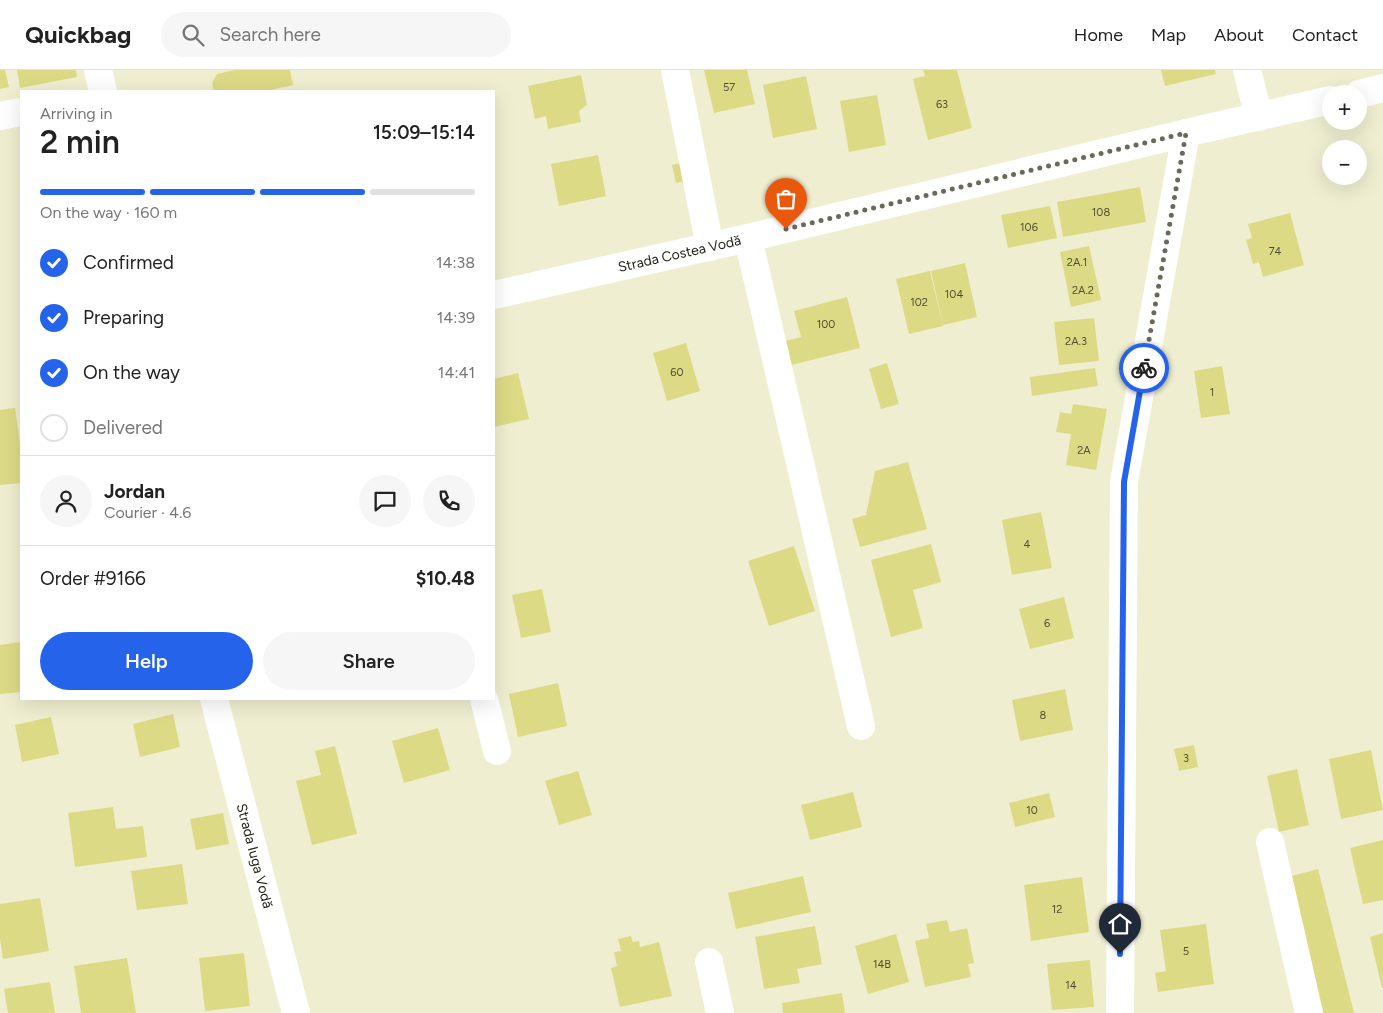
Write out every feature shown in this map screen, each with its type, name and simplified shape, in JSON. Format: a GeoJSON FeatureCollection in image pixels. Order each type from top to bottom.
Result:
{"type":"FeatureCollection","features":[{"type":"Feature","properties":{"kind":"street"},"geometry":{"type":"LineString","coordinates":[[98,70],[103,90]]}},
{"type":"Feature","properties":{"kind":"street"},"geometry":{"type":"LineString","coordinates":[[675,70],[710,247]]}},
{"type":"Feature","properties":{"kind":"street"},"geometry":{"type":"LineString","coordinates":[[1247,70],[1259,117]]}},
{"type":"Feature","properties":{"kind":"street"},"geometry":{"type":"LineString","coordinates":[[1367,92],[1383,88]]}},
{"type":"Feature","properties":{"kind":"street","name":"Strada Costea Vodă"},"geometry":{"type":"LineString","coordinates":[[495,295],[710,247],[1322,102]]}},
{"type":"Feature","properties":{"kind":"street"},"geometry":{"type":"LineString","coordinates":[[0,116],[20,112]]}},
{"type":"Feature","properties":{"kind":"street"},"geometry":{"type":"LineString","coordinates":[[1120,1013],[1124,482],[1186,133]]}},
{"type":"Feature","properties":{"kind":"street"},"geometry":{"type":"LineString","coordinates":[[748,238],[860,726]]}},
{"type":"Feature","properties":{"kind":"street","name":"Strada Iuga Vodă"},"geometry":{"type":"LineString","coordinates":[[214,700],[296,1013]]}},
{"type":"Feature","properties":{"kind":"street"},"geometry":{"type":"LineString","coordinates":[[484,700],[497,751]]}},
{"type":"Feature","properties":{"kind":"street"},"geometry":{"type":"LineString","coordinates":[[1270,842],[1309,1013]]}},
{"type":"Feature","properties":{"kind":"street"},"geometry":{"type":"LineString","coordinates":[[709,962],[720,1013]]}},
{"type":"Feature","properties":{"kind":"building"},"geometry":{"type":"Polygon","coordinates":[[[0,70],[5,70],[9,87],[0,89],[0,70]]]}},
{"type":"Feature","properties":{"kind":"building"},"geometry":{"type":"Polygon","coordinates":[[[17,70],[76,70],[77,77],[20,88],[17,70]]]}},
{"type":"Feature","properties":{"kind":"building"},"geometry":{"type":"Polygon","coordinates":[[[235,70],[290,70],[293,85],[270,90],[214,90],[212,83],[217,74],[235,70]]]}},
{"type":"Feature","properties":{"kind":"building"},"geometry":{"type":"Polygon","coordinates":[[[704,70],[747,70],[755,104],[714,113],[704,70]]]}},
{"type":"Feature","properties":{"kind":"building"},"geometry":{"type":"Polygon","coordinates":[[[923,70],[957,70],[972,128],[928,140],[913,79],[925,76],[923,70]]]}},
{"type":"Feature","properties":{"kind":"building"},"geometry":{"type":"Polygon","coordinates":[[[1161,70],[1215,70],[1216,74],[1165,86],[1161,70]]]}},
{"type":"Feature","properties":{"kind":"building"},"geometry":{"type":"Polygon","coordinates":[[[581,75],[587,105],[579,111],[581,122],[548,129],[546,116],[535,119],[528,86],[581,75]]]}},
{"type":"Feature","properties":{"kind":"building"},"geometry":{"type":"Polygon","coordinates":[[[806,76],[817,129],[773,138],[763,85],[806,76]]]}},
{"type":"Feature","properties":{"kind":"building"},"geometry":{"type":"Polygon","coordinates":[[[877,95],[886,145],[849,152],[840,101],[877,95]]]}},
{"type":"Feature","properties":{"kind":"building"},"geometry":{"type":"Polygon","coordinates":[[[598,155],[606,196],[559,206],[551,164],[598,155]]]}},
{"type":"Feature","properties":{"kind":"building"},"geometry":{"type":"Polygon","coordinates":[[[681,163],[686,181],[676,183],[672,165],[681,163]]]}},
{"type":"Feature","properties":{"kind":"building"},"geometry":{"type":"Polygon","coordinates":[[[1140,187],[1146,222],[1063,237],[1057,202],[1140,187]]]}},
{"type":"Feature","properties":{"kind":"building"},"geometry":{"type":"Polygon","coordinates":[[[1050,206],[1057,238],[1008,248],[1001,215],[1050,206]]]}},
{"type":"Feature","properties":{"kind":"building"},"geometry":{"type":"Polygon","coordinates":[[[1290,213],[1304,265],[1263,277],[1259,262],[1253,264],[1246,240],[1252,238],[1248,224],[1290,213]]]}},
{"type":"Feature","properties":{"kind":"building"},"geometry":{"type":"Polygon","coordinates":[[[1089,246],[1101,300],[1071,307],[1060,252],[1089,246]]]}},
{"type":"Feature","properties":{"kind":"building"},"geometry":{"type":"Polygon","coordinates":[[[965,263],[977,317],[943,325],[931,271],[965,263]]]}},
{"type":"Feature","properties":{"kind":"building"},"geometry":{"type":"Polygon","coordinates":[[[930,271],[943,326],[909,334],[896,279],[930,271]]]}},
{"type":"Feature","properties":{"kind":"building"},"geometry":{"type":"Polygon","coordinates":[[[847,297],[860,348],[783,367],[777,343],[801,337],[794,311],[847,297]]]}},
{"type":"Feature","properties":{"kind":"building"},"geometry":{"type":"Polygon","coordinates":[[[1094,318],[1099,361],[1059,365],[1054,322],[1094,318]]]}},
{"type":"Feature","properties":{"kind":"building"},"geometry":{"type":"Polygon","coordinates":[[[686,343],[700,391],[667,401],[653,353],[686,343]]]}},
{"type":"Feature","properties":{"kind":"building"},"geometry":{"type":"Polygon","coordinates":[[[887,363],[899,404],[881,409],[869,369],[887,363]]]}},
{"type":"Feature","properties":{"kind":"building"},"geometry":{"type":"Polygon","coordinates":[[[1222,366],[1230,414],[1201,418],[1194,371],[1222,366]]]}},
{"type":"Feature","properties":{"kind":"building"},"geometry":{"type":"Polygon","coordinates":[[[1095,368],[1098,386],[1032,396],[1030,377],[1095,368]]]}},
{"type":"Feature","properties":{"kind":"building"},"geometry":{"type":"Polygon","coordinates":[[[518,373],[529,419],[495,427],[495,379],[518,373]]]}},
{"type":"Feature","properties":{"kind":"building"},"geometry":{"type":"Polygon","coordinates":[[[1073,404],[1107,409],[1096,470],[1066,465],[1071,434],[1056,432],[1060,412],[1071,414],[1073,404]]]}},
{"type":"Feature","properties":{"kind":"building"},"geometry":{"type":"Polygon","coordinates":[[[15,408],[20,444],[20,483],[0,485],[0,410],[15,408]]]}},
{"type":"Feature","properties":{"kind":"building"},"geometry":{"type":"Polygon","coordinates":[[[908,462],[927,529],[860,547],[852,519],[866,515],[875,471],[908,462]]]}},
{"type":"Feature","properties":{"kind":"building"},"geometry":{"type":"Polygon","coordinates":[[[1041,512],[1052,568],[1012,575],[1002,520],[1041,512]]]}},
{"type":"Feature","properties":{"kind":"building"},"geometry":{"type":"Polygon","coordinates":[[[931,544],[941,582],[913,590],[923,628],[891,637],[871,560],[931,544]]]}},
{"type":"Feature","properties":{"kind":"building"},"geometry":{"type":"Polygon","coordinates":[[[794,546],[815,611],[769,626],[748,561],[794,546]]]}},
{"type":"Feature","properties":{"kind":"building"},"geometry":{"type":"Polygon","coordinates":[[[542,589],[551,632],[521,638],[512,595],[542,589]]]}},
{"type":"Feature","properties":{"kind":"building"},"geometry":{"type":"Polygon","coordinates":[[[1064,597],[1074,638],[1030,649],[1019,609],[1064,597]]]}},
{"type":"Feature","properties":{"kind":"building"},"geometry":{"type":"Polygon","coordinates":[[[20,642],[20,692],[0,694],[0,645],[20,642]]]}},
{"type":"Feature","properties":{"kind":"building"},"geometry":{"type":"Polygon","coordinates":[[[558,683],[567,726],[518,737],[509,694],[558,683]]]}},
{"type":"Feature","properties":{"kind":"building"},"geometry":{"type":"Polygon","coordinates":[[[1065,689],[1073,730],[1020,741],[1012,700],[1065,689]]]}},
{"type":"Feature","properties":{"kind":"building"},"geometry":{"type":"Polygon","coordinates":[[[173,714],[180,747],[140,757],[133,724],[173,714]]]}},
{"type":"Feature","properties":{"kind":"building"},"geometry":{"type":"Polygon","coordinates":[[[51,717],[59,754],[22,762],[15,725],[51,717]]]}},
{"type":"Feature","properties":{"kind":"building"},"geometry":{"type":"Polygon","coordinates":[[[438,728],[450,770],[404,783],[392,741],[438,728]]]}},
{"type":"Feature","properties":{"kind":"building"},"geometry":{"type":"Polygon","coordinates":[[[1194,745],[1198,767],[1179,771],[1174,749],[1194,745]]]}},
{"type":"Feature","properties":{"kind":"building"},"geometry":{"type":"Polygon","coordinates":[[[335,746],[357,834],[312,845],[296,781],[321,775],[315,751],[335,746]]]}},
{"type":"Feature","properties":{"kind":"building"},"geometry":{"type":"Polygon","coordinates":[[[1371,750],[1383,810],[1341,819],[1329,759],[1371,750]]]}},
{"type":"Feature","properties":{"kind":"building"},"geometry":{"type":"Polygon","coordinates":[[[1297,769],[1309,825],[1279,832],[1267,776],[1297,769]]]}},
{"type":"Feature","properties":{"kind":"building"},"geometry":{"type":"Polygon","coordinates":[[[578,771],[592,815],[559,825],[545,781],[578,771]]]}},
{"type":"Feature","properties":{"kind":"building"},"geometry":{"type":"Polygon","coordinates":[[[853,792],[862,827],[810,840],[801,805],[853,792]]]}},
{"type":"Feature","properties":{"kind":"building"},"geometry":{"type":"Polygon","coordinates":[[[1049,793],[1055,817],[1015,827],[1009,803],[1049,793]]]}},
{"type":"Feature","properties":{"kind":"building"},"geometry":{"type":"Polygon","coordinates":[[[113,807],[116,829],[143,826],[147,857],[75,867],[68,813],[113,807]]]}},
{"type":"Feature","properties":{"kind":"building"},"geometry":{"type":"Polygon","coordinates":[[[223,813],[229,844],[196,850],[190,819],[223,813]]]}},
{"type":"Feature","properties":{"kind":"building"},"geometry":{"type":"Polygon","coordinates":[[[1383,840],[1383,900],[1363,904],[1350,848],[1383,840]]]}},
{"type":"Feature","properties":{"kind":"building"},"geometry":{"type":"Polygon","coordinates":[[[182,864],[188,904],[137,910],[131,871],[182,864]]]}},
{"type":"Feature","properties":{"kind":"building"},"geometry":{"type":"Polygon","coordinates":[[[1318,869],[1354,1013],[1322,1013],[1288,877],[1318,869]]]}},
{"type":"Feature","properties":{"kind":"building"},"geometry":{"type":"Polygon","coordinates":[[[803,876],[811,912],[736,929],[728,893],[803,876]]]}},
{"type":"Feature","properties":{"kind":"building"},"geometry":{"type":"Polygon","coordinates":[[[1082,877],[1089,932],[1031,941],[1024,885],[1082,877]]]}},
{"type":"Feature","properties":{"kind":"building"},"geometry":{"type":"Polygon","coordinates":[[[40,898],[49,951],[3,959],[0,939],[0,904],[40,898]]]}},
{"type":"Feature","properties":{"kind":"building"},"geometry":{"type":"Polygon","coordinates":[[[947,920],[950,932],[967,928],[974,963],[968,964],[971,977],[925,987],[915,941],[929,938],[926,924],[947,920]]]}},
{"type":"Feature","properties":{"kind":"building"},"geometry":{"type":"Polygon","coordinates":[[[1206,924],[1214,984],[1158,992],[1155,973],[1166,971],[1160,930],[1206,924]]]}},
{"type":"Feature","properties":{"kind":"building"},"geometry":{"type":"Polygon","coordinates":[[[815,926],[822,964],[797,969],[800,983],[764,989],[755,937],[815,926]]]}},
{"type":"Feature","properties":{"kind":"building"},"geometry":{"type":"Polygon","coordinates":[[[1383,933],[1383,988],[1382,988],[1370,937],[1383,933]]]}},
{"type":"Feature","properties":{"kind":"building"},"geometry":{"type":"Polygon","coordinates":[[[896,934],[909,982],[868,994],[855,946],[896,934]]]}},
{"type":"Feature","properties":{"kind":"building"},"geometry":{"type":"Polygon","coordinates":[[[631,936],[633,942],[639,941],[640,947],[659,942],[672,996],[620,1007],[611,968],[617,966],[614,952],[621,951],[618,939],[631,936]]]}},
{"type":"Feature","properties":{"kind":"building"},"geometry":{"type":"Polygon","coordinates":[[[244,953],[250,1006],[205,1011],[199,958],[244,953]]]}},
{"type":"Feature","properties":{"kind":"building"},"geometry":{"type":"Polygon","coordinates":[[[127,958],[136,1013],[81,1013],[74,966],[127,958]]]}},
{"type":"Feature","properties":{"kind":"building"},"geometry":{"type":"Polygon","coordinates":[[[1090,960],[1094,1007],[1052,1010],[1047,964],[1090,960]]]}},
{"type":"Feature","properties":{"kind":"building"},"geometry":{"type":"Polygon","coordinates":[[[50,982],[55,1013],[8,1013],[4,989],[50,982]]]}},
{"type":"Feature","properties":{"kind":"building"},"geometry":{"type":"Polygon","coordinates":[[[842,993],[845,1013],[783,1013],[782,1003],[842,993]]]}},
{"type":"Feature","properties":{"kind":"way so far"},"geometry":{"type":"LineString","coordinates":[[786,229],[1186,133],[1144,368]]}},
{"type":"Feature","properties":{"kind":"route"},"geometry":{"type":"LineString","coordinates":[[1120,954],[1124,482],[1144,368]]}}]}
